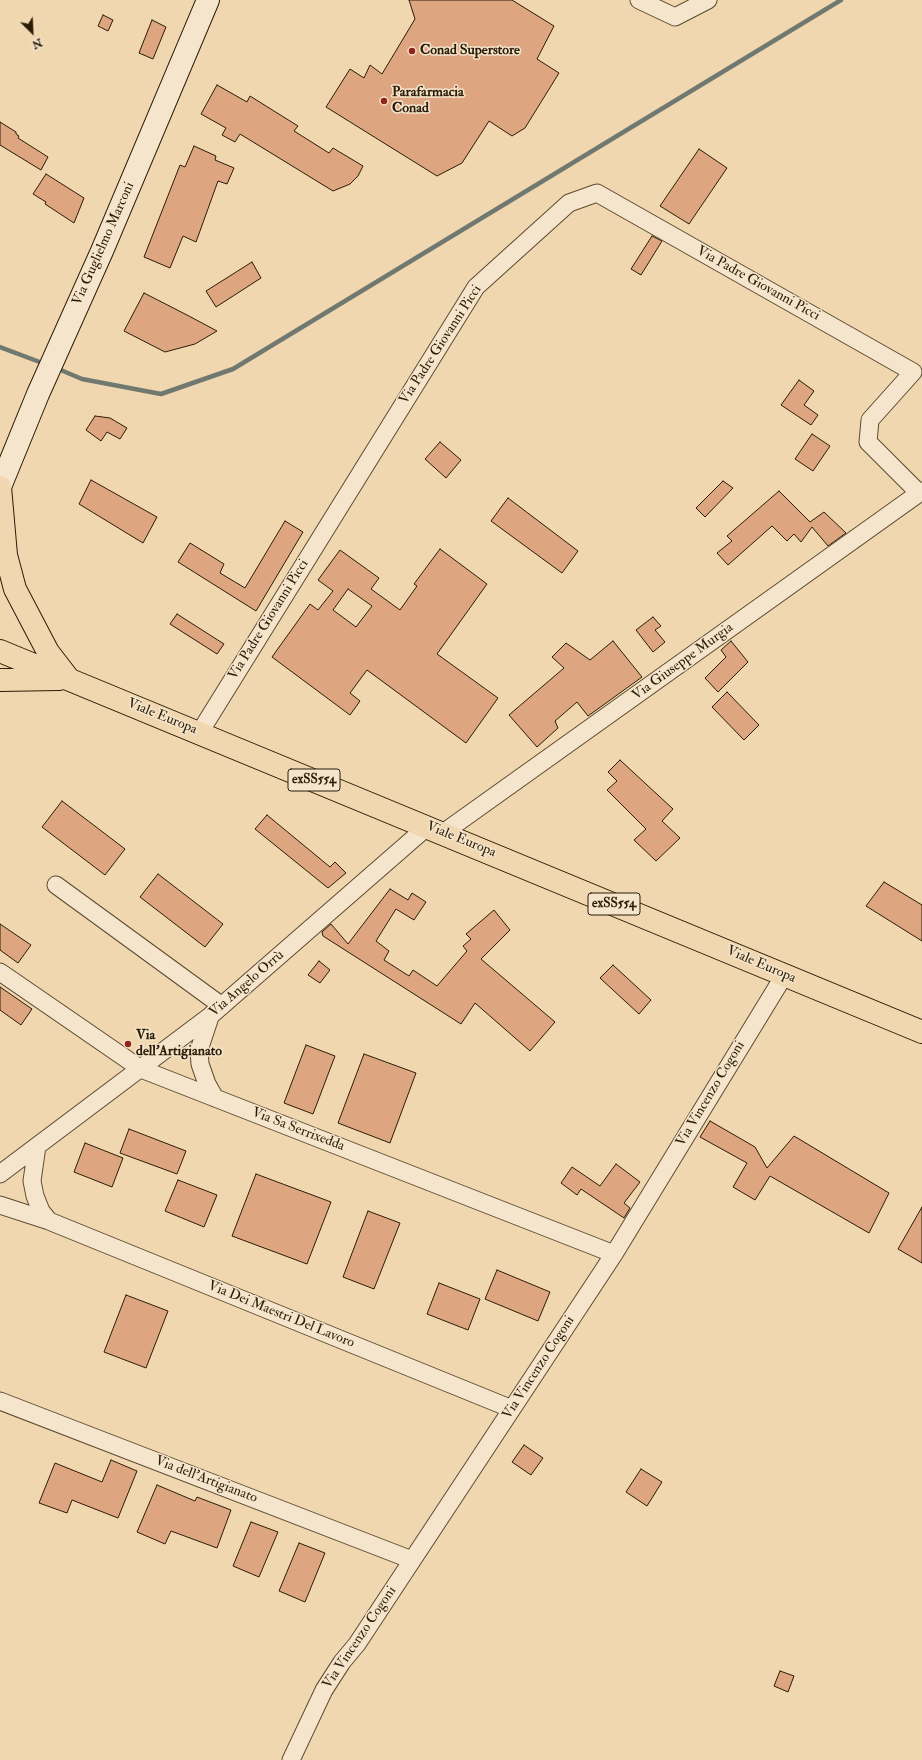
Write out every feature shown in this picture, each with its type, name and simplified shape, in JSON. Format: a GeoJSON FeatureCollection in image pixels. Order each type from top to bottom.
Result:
{"type":"FeatureCollection","features":[{"type":"Feature","properties":{"kind":"main road","name":"Via Guglielmo Marconi"},"geometry":{"type":"LineString","coordinates":[[0,487],[57,349],[102,251],[208,0]]}},
{"type":"Feature","properties":{"kind":"main road"},"geometry":{"type":"LineString","coordinates":[[0,487],[6,555],[15,589],[48,652],[68,679]]}},
{"type":"Feature","properties":{"kind":"main road","name":"Viale Europa"},"geometry":{"type":"LineString","coordinates":[[0,651],[200,732],[922,1032]]}},
{"type":"Feature","properties":{"kind":"main road"},"geometry":{"type":"LineString","coordinates":[[0,680],[68,679]]}},
{"type":"Feature","properties":{"kind":"street"},"geometry":{"type":"LineString","coordinates":[[639,0],[675,17],[708,0]]}},
{"type":"Feature","properties":{"kind":"street","name":"Via Padre Giovanni Picci"},"geometry":{"type":"LineString","coordinates":[[200,732],[476,287],[569,203],[597,193],[913,372],[870,420],[868,442],[920,492]]}},
{"type":"Feature","properties":{"kind":"street","name":"Via Giuseppe Murgia"},"geometry":{"type":"LineString","coordinates":[[436,830],[920,492]]}},
{"type":"Feature","properties":{"kind":"street","name":"Via Angelo Orrù"},"geometry":{"type":"LineString","coordinates":[[0,1174],[216,1011],[436,830]]}},
{"type":"Feature","properties":{"kind":"street"},"geometry":{"type":"LineString","coordinates":[[56,885],[216,1011],[199,1050],[200,1064],[206,1084],[215,1098]]}},
{"type":"Feature","properties":{"kind":"street","name":"Via Sa Serrixedda"},"geometry":{"type":"LineString","coordinates":[[0,972],[141,1069],[614,1254]]}},
{"type":"Feature","properties":{"kind":"street","name":"Via Vincenzo Cogoni"},"geometry":{"type":"LineString","coordinates":[[291,1760],[324,1690],[342,1662],[357,1644],[614,1254],[785,974]]}},
{"type":"Feature","properties":{"kind":"street"},"geometry":{"type":"LineString","coordinates":[[37,1146],[32,1181],[35,1196],[41,1211],[49,1221]]}},
{"type":"Feature","properties":{"kind":"street","name":"Via Dei Maestri Del Lavoro"},"geometry":{"type":"LineString","coordinates":[[0,1205],[49,1221],[512,1409]]}},
{"type":"Feature","properties":{"kind":"street","name":"Via dell'Artigianato"},"geometry":{"type":"LineString","coordinates":[[0,1401],[412,1560]]}},
{"type":"Feature","properties":{"kind":"building"},"geometry":{"type":"Polygon","coordinates":[[[409,0],[512,0],[554,26],[537,59],[559,73],[525,128],[512,136],[489,121],[462,163],[437,176],[326,107],[350,69],[364,78],[370,65],[382,74],[415,19],[409,0]]]}},
{"type":"Feature","properties":{"kind":"building"},"geometry":{"type":"Polygon","coordinates":[[[103,15],[113,20],[108,31],[98,26],[103,15]]]}},
{"type":"Feature","properties":{"kind":"building"},"geometry":{"type":"Polygon","coordinates":[[[152,20],[166,27],[153,59],[139,53],[152,20]]]}},
{"type":"Feature","properties":{"kind":"building"},"geometry":{"type":"Polygon","coordinates":[[[217,85],[247,102],[250,96],[298,126],[294,131],[329,153],[333,148],[363,166],[358,176],[350,184],[333,191],[240,134],[235,142],[222,135],[226,128],[201,114],[217,85]]]}},
{"type":"Feature","properties":{"kind":"building"},"geometry":{"type":"Polygon","coordinates":[[[0,122],[16,132],[19,136],[18,138],[48,157],[41,170],[0,145],[0,122]]]}},
{"type":"Feature","properties":{"kind":"building"},"geometry":{"type":"Polygon","coordinates":[[[194,146],[216,156],[215,160],[234,168],[227,184],[218,181],[196,242],[183,236],[170,268],[144,257],[180,165],[185,167],[194,146]]]}},
{"type":"Feature","properties":{"kind":"building"},"geometry":{"type":"Polygon","coordinates":[[[699,149],[727,168],[689,224],[660,206],[699,149]]]}},
{"type":"Feature","properties":{"kind":"building"},"geometry":{"type":"Polygon","coordinates":[[[46,174],[84,198],[74,223],[45,204],[46,202],[33,194],[46,174]]]}},
{"type":"Feature","properties":{"kind":"building"},"geometry":{"type":"Polygon","coordinates":[[[652,236],[662,241],[641,275],[631,269],[652,236]]]}},
{"type":"Feature","properties":{"kind":"building"},"geometry":{"type":"Polygon","coordinates":[[[252,262],[261,278],[216,307],[206,291],[252,262]]]}},
{"type":"Feature","properties":{"kind":"building"},"geometry":{"type":"Polygon","coordinates":[[[144,293],[217,331],[195,344],[165,352],[124,331],[144,293]]]}},
{"type":"Feature","properties":{"kind":"building"},"geometry":{"type":"Polygon","coordinates":[[[799,380],[814,391],[804,405],[818,415],[811,425],[781,405],[799,380]]]}},
{"type":"Feature","properties":{"kind":"building"},"geometry":{"type":"Polygon","coordinates":[[[95,416],[110,418],[127,428],[120,439],[107,432],[101,441],[86,430],[95,416]]]}},
{"type":"Feature","properties":{"kind":"building"},"geometry":{"type":"Polygon","coordinates":[[[812,434],[830,446],[813,471],[795,459],[812,434]]]}},
{"type":"Feature","properties":{"kind":"building"},"geometry":{"type":"Polygon","coordinates":[[[440,442],[461,460],[446,478],[425,459],[440,442]]]}},
{"type":"Feature","properties":{"kind":"building"},"geometry":{"type":"Polygon","coordinates":[[[91,480],[157,517],[143,543],[79,504],[91,480]]]}},
{"type":"Feature","properties":{"kind":"building"},"geometry":{"type":"Polygon","coordinates":[[[723,481],[733,488],[705,517],[696,508],[723,481]]]}},
{"type":"Feature","properties":{"kind":"building"},"geometry":{"type":"Polygon","coordinates":[[[779,491],[810,522],[824,512],[846,533],[828,546],[812,527],[801,542],[794,534],[787,541],[772,526],[728,565],[717,553],[732,541],[727,536],[779,491]]]}},
{"type":"Feature","properties":{"kind":"building"},"geometry":{"type":"Polygon","coordinates":[[[508,498],[578,551],[562,573],[491,521],[508,498]]]}},
{"type":"Feature","properties":{"kind":"building"},"geometry":{"type":"Polygon","coordinates":[[[285,521],[303,532],[256,611],[178,562],[190,543],[224,564],[220,573],[245,588],[285,521]]]}},
{"type":"Feature","properties":{"kind":"building"},"geometry":{"type":"Polygon","coordinates":[[[440,549],[487,584],[437,654],[498,698],[466,743],[367,670],[350,693],[360,701],[350,715],[272,657],[310,604],[318,610],[333,591],[318,580],[340,550],[379,578],[371,589],[400,610],[417,586],[414,584],[440,549]],[[348,589],[333,610],[356,627],[372,606],[348,589]]]}},
{"type":"Feature","properties":{"kind":"building"},"geometry":{"type":"Polygon","coordinates":[[[177,614],[224,644],[217,654],[170,624],[177,614]]]}},
{"type":"Feature","properties":{"kind":"building"},"geometry":{"type":"Polygon","coordinates":[[[653,617],[661,626],[655,630],[665,642],[653,652],[636,630],[653,617]]]}},
{"type":"Feature","properties":{"kind":"building"},"geometry":{"type":"Polygon","coordinates":[[[613,641],[642,677],[588,716],[577,702],[555,721],[558,728],[537,747],[509,715],[564,668],[552,657],[566,643],[590,660],[613,641]]]}},
{"type":"Feature","properties":{"kind":"building"},"geometry":{"type":"Polygon","coordinates":[[[731,641],[748,662],[718,692],[705,678],[726,657],[721,650],[731,641]]]}},
{"type":"Feature","properties":{"kind":"building"},"geometry":{"type":"Polygon","coordinates":[[[727,692],[759,725],[744,740],[712,707],[727,692]]]}},
{"type":"Feature","properties":{"kind":"building"},"geometry":{"type":"Polygon","coordinates":[[[620,760],[673,809],[662,821],[680,838],[656,861],[634,840],[646,829],[607,790],[617,781],[608,772],[620,760]]]}},
{"type":"Feature","properties":{"kind":"building"},"geometry":{"type":"Polygon","coordinates":[[[62,801],[125,849],[105,875],[42,827],[62,801]]]}},
{"type":"Feature","properties":{"kind":"building"},"geometry":{"type":"Polygon","coordinates":[[[267,815],[330,867],[335,862],[346,873],[328,888],[255,829],[267,815]]]}},
{"type":"Feature","properties":{"kind":"building"},"geometry":{"type":"Polygon","coordinates":[[[158,874],[223,924],[205,947],[140,897],[158,874]]]}},
{"type":"Feature","properties":{"kind":"building"},"geometry":{"type":"Polygon","coordinates":[[[884,882],[922,905],[922,941],[866,906],[884,882]]]}},
{"type":"Feature","properties":{"kind":"building"},"geometry":{"type":"Polygon","coordinates":[[[390,889],[408,900],[412,893],[426,902],[414,920],[396,909],[376,941],[389,951],[384,960],[409,976],[413,970],[437,986],[467,951],[463,946],[471,939],[466,934],[494,910],[510,930],[481,959],[555,1022],[530,1051],[475,1003],[461,1024],[323,936],[322,932],[331,924],[348,944],[390,889]]]}},
{"type":"Feature","properties":{"kind":"building"},"geometry":{"type":"Polygon","coordinates":[[[0,924],[31,945],[18,963],[0,950],[0,924]]]}},
{"type":"Feature","properties":{"kind":"building"},"geometry":{"type":"Polygon","coordinates":[[[319,961],[330,970],[320,983],[308,975],[319,961]]]}},
{"type":"Feature","properties":{"kind":"building"},"geometry":{"type":"Polygon","coordinates":[[[613,965],[651,1000],[639,1014],[600,978],[613,965]]]}},
{"type":"Feature","properties":{"kind":"building"},"geometry":{"type":"Polygon","coordinates":[[[0,987],[32,1009],[21,1025],[0,1010],[0,987]]]}},
{"type":"Feature","properties":{"kind":"building"},"geometry":{"type":"Polygon","coordinates":[[[306,1045],[335,1056],[313,1114],[284,1103],[306,1045]]]}},
{"type":"Feature","properties":{"kind":"building"},"geometry":{"type":"Polygon","coordinates":[[[364,1054],[416,1073],[390,1143],[338,1123],[364,1054]]]}},
{"type":"Feature","properties":{"kind":"building"},"geometry":{"type":"Polygon","coordinates":[[[710,1121],[755,1147],[767,1168],[794,1136],[889,1193],[869,1233],[770,1176],[755,1200],[733,1187],[747,1163],[700,1137],[710,1121]]]}},
{"type":"Feature","properties":{"kind":"building"},"geometry":{"type":"Polygon","coordinates":[[[129,1129],[186,1151],[177,1174],[120,1153],[129,1129]]]}},
{"type":"Feature","properties":{"kind":"building"},"geometry":{"type":"Polygon","coordinates":[[[85,1143],[123,1158],[112,1187],[74,1172],[85,1143]]]}},
{"type":"Feature","properties":{"kind":"building"},"geometry":{"type":"Polygon","coordinates":[[[616,1164],[640,1182],[624,1203],[630,1208],[624,1218],[581,1189],[577,1195],[561,1183],[572,1167],[600,1186],[616,1164]]]}},
{"type":"Feature","properties":{"kind":"building"},"geometry":{"type":"Polygon","coordinates":[[[256,1174],[331,1202],[307,1264],[232,1236],[256,1174]]]}},
{"type":"Feature","properties":{"kind":"building"},"geometry":{"type":"Polygon","coordinates":[[[178,1180],[217,1195],[204,1227],[165,1211],[178,1180]]]}},
{"type":"Feature","properties":{"kind":"building"},"geometry":{"type":"Polygon","coordinates":[[[922,1207],[922,1263],[898,1249],[922,1207]]]}},
{"type":"Feature","properties":{"kind":"building"},"geometry":{"type":"Polygon","coordinates":[[[368,1211],[400,1223],[374,1289],[343,1277],[368,1211]]]}},
{"type":"Feature","properties":{"kind":"building"},"geometry":{"type":"Polygon","coordinates":[[[497,1270],[550,1292],[538,1321],[485,1299],[497,1270]]]}},
{"type":"Feature","properties":{"kind":"building"},"geometry":{"type":"Polygon","coordinates":[[[439,1283],[480,1299],[468,1330],[427,1314],[439,1283]]]}},
{"type":"Feature","properties":{"kind":"building"},"geometry":{"type":"Polygon","coordinates":[[[126,1295],[168,1311],[146,1368],[104,1352],[126,1295]]]}},
{"type":"Feature","properties":{"kind":"building"},"geometry":{"type":"Polygon","coordinates":[[[524,1445],[543,1458],[531,1475],[512,1462],[524,1445]]]}},
{"type":"Feature","properties":{"kind":"building"},"geometry":{"type":"Polygon","coordinates":[[[111,1460],[137,1471],[118,1518],[72,1500],[67,1513],[39,1503],[55,1463],[102,1482],[111,1460]]]}},
{"type":"Feature","properties":{"kind":"building"},"geometry":{"type":"Polygon","coordinates":[[[641,1469],[662,1482],[647,1506],[626,1492],[641,1469]]]}},
{"type":"Feature","properties":{"kind":"building"},"geometry":{"type":"Polygon","coordinates":[[[157,1485],[195,1501],[197,1497],[231,1510],[217,1548],[171,1531],[165,1544],[137,1532],[157,1485]]]}},
{"type":"Feature","properties":{"kind":"building"},"geometry":{"type":"Polygon","coordinates":[[[251,1522],[278,1532],[259,1577],[233,1566],[251,1522]]]}},
{"type":"Feature","properties":{"kind":"building"},"geometry":{"type":"Polygon","coordinates":[[[299,1543],[325,1553],[305,1602],[279,1591],[299,1543]]]}},
{"type":"Feature","properties":{"kind":"building"},"geometry":{"type":"Polygon","coordinates":[[[780,1671],[794,1676],[788,1692],[774,1686],[780,1671]]]}},
{"type":"Feature","properties":{"kind":"waterway"},"geometry":{"type":"LineString","coordinates":[[56,368],[82,379],[161,394],[233,369],[841,0]]}},
{"type":"Feature","properties":{"kind":"waterway"},"geometry":{"type":"LineString","coordinates":[[0,347],[45,364]]}},
{"type":"Feature","properties":{"kind":"place","name":"Conad Superstore"},"geometry":{"type":"Point","coordinates":[412,51]}},
{"type":"Feature","properties":{"kind":"place","name":"Parafarmacia Conad"},"geometry":{"type":"Point","coordinates":[384,101]}},
{"type":"Feature","properties":{"kind":"place","name":"Via dell'Artigianato"},"geometry":{"type":"Point","coordinates":[128,1044]}}]}
